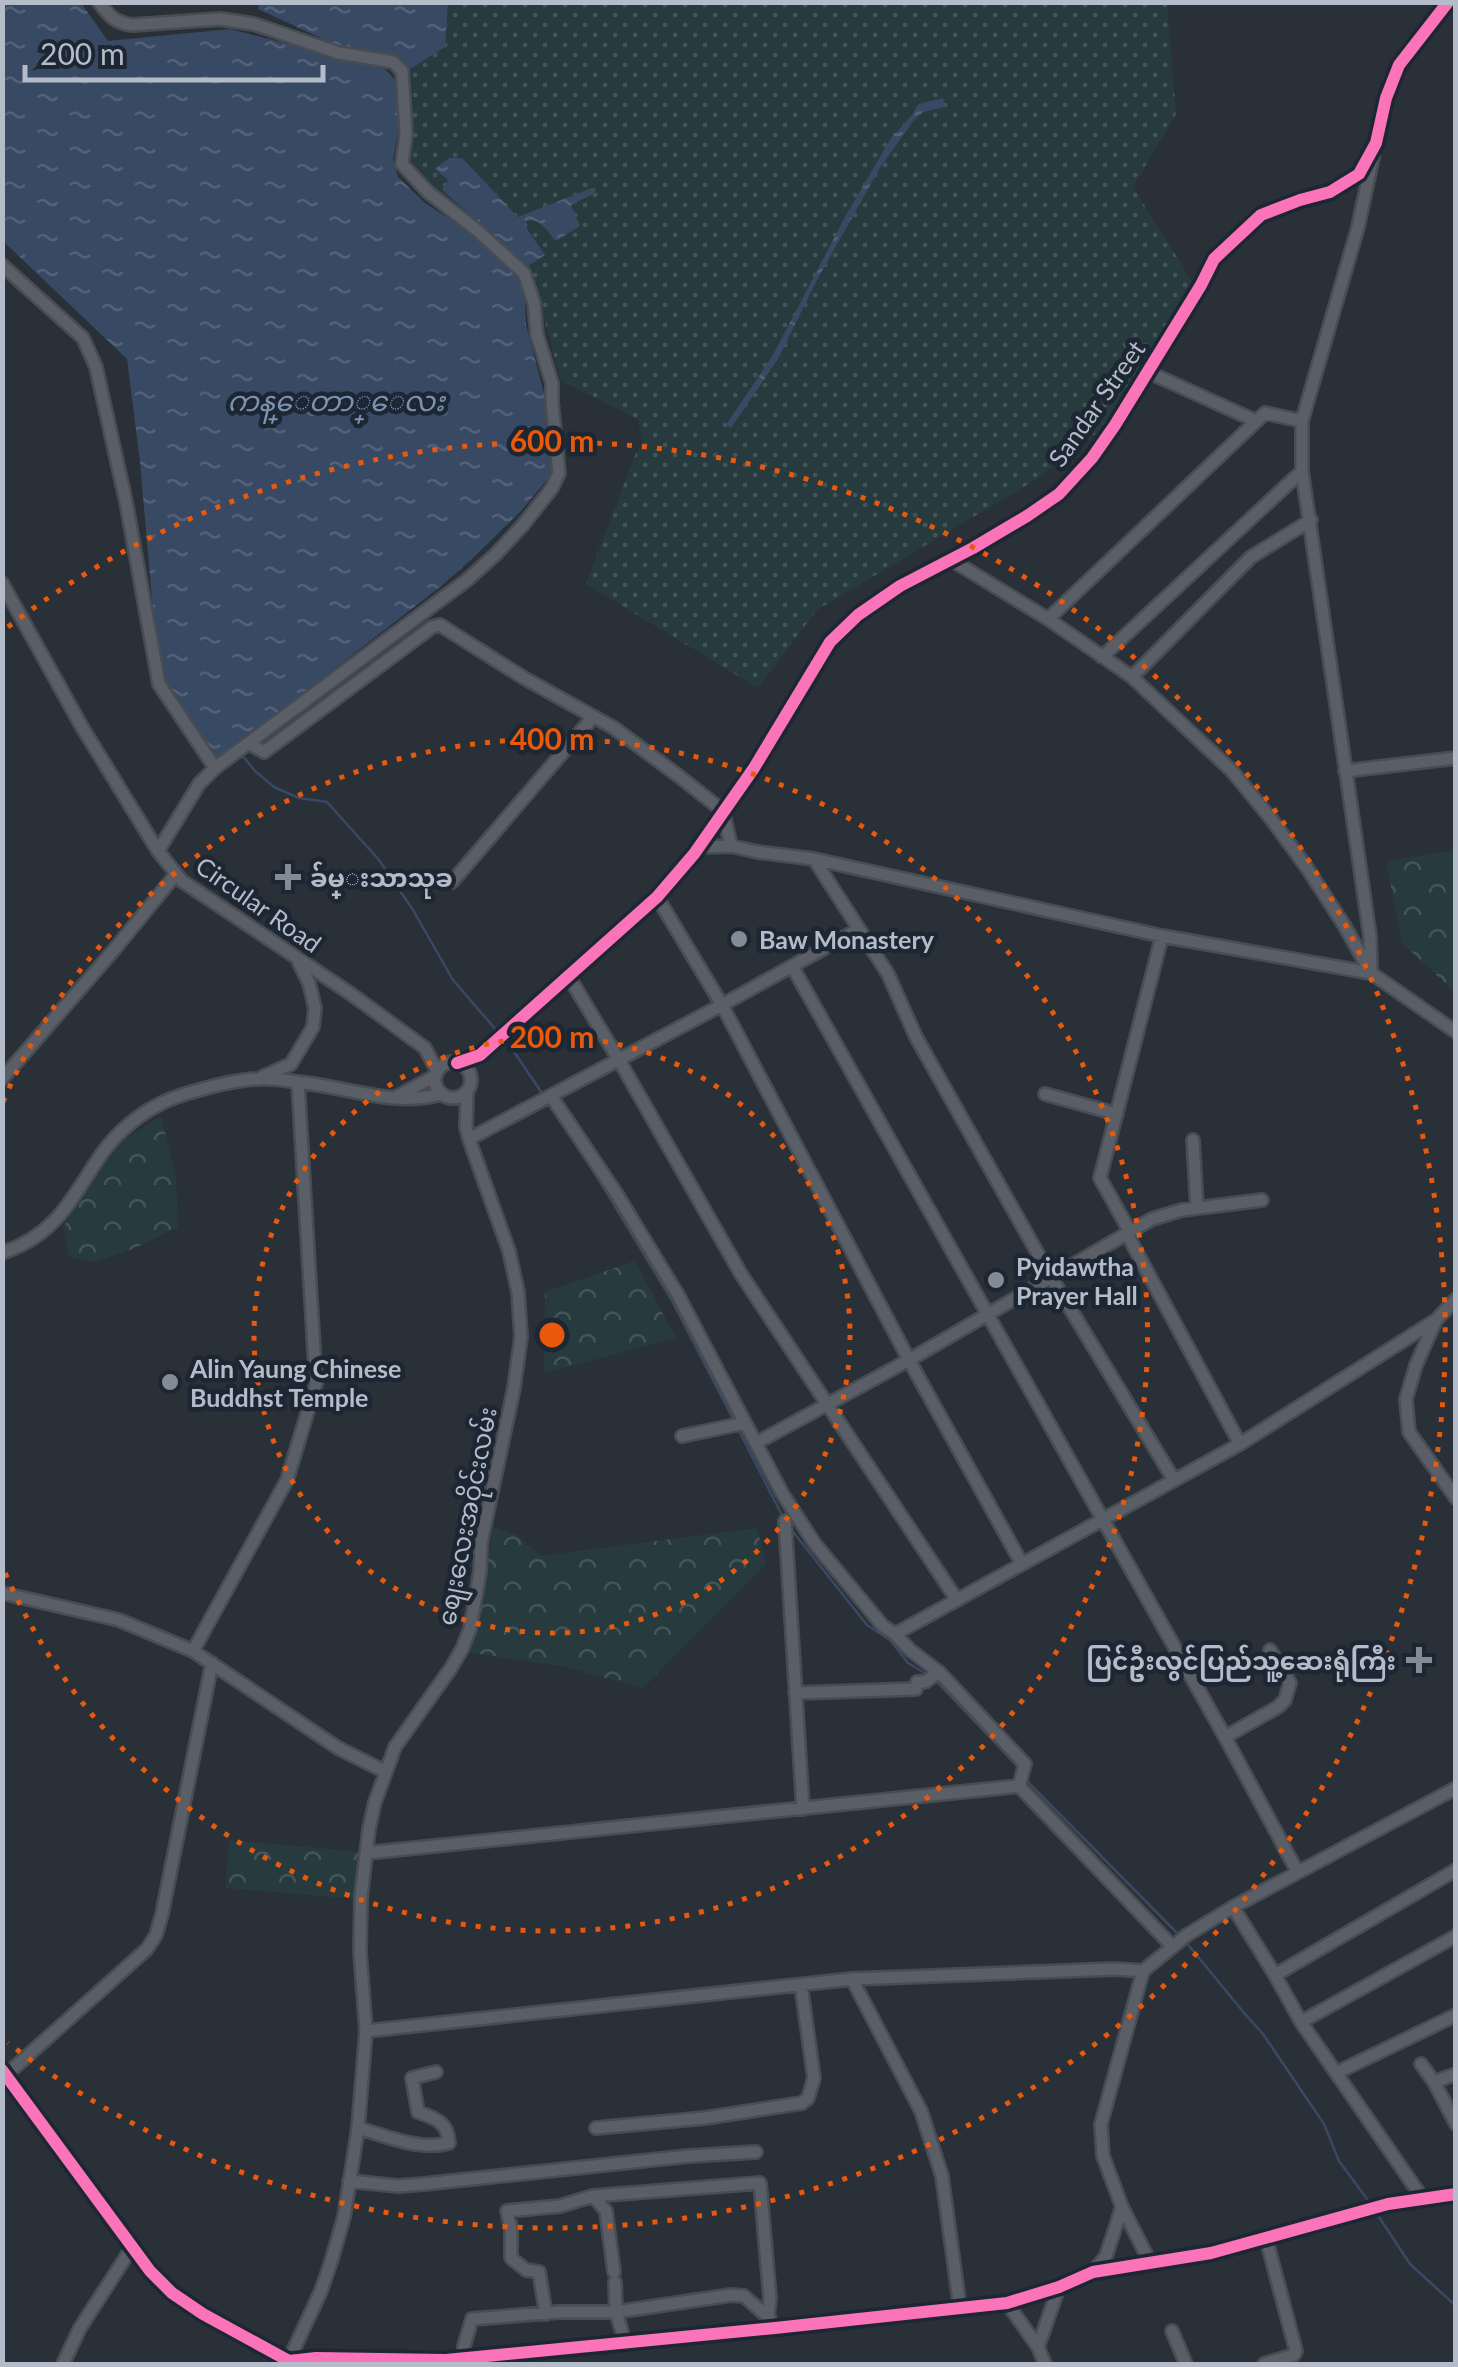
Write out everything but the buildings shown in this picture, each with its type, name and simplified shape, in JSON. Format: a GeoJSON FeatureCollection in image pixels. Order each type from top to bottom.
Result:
{"type":"FeatureCollection","features":[{"type":"Feature","properties":{"kind":"street"},"geometry":{"type":"LineString","coordinates":[[99,2],[119,23],[220,19],[254,24],[338,53],[394,62],[402,71],[406,134],[402,164],[428,192],[524,273],[552,383],[559,473],[523,524],[467,580],[215,768],[199,784],[158,851]]}},
{"type":"Feature","properties":{"kind":"street","name":"Sandar Street"},"geometry":{"type":"LineString","coordinates":[[480,1055],[657,897],[699,848],[754,768],[830,642],[858,614],[900,586],[1027,516],[1058,494],[1092,458],[1214,259],[1261,216],[1330,192],[1359,174],[1376,143],[1386,98],[1399,65],[1448,2]]}},
{"type":"Feature","properties":{"kind":"street"},"geometry":{"type":"LineString","coordinates":[[1372,973],[1370,936],[1302,472],[1302,421],[1358,226],[1376,143]]}},
{"type":"Feature","properties":{"kind":"street"},"geometry":{"type":"LineString","coordinates":[[2,265],[83,338],[96,366],[159,684],[215,768]]}},
{"type":"Feature","properties":{"kind":"street"},"geometry":{"type":"LineString","coordinates":[[1148,372],[1256,421]]}},
{"type":"Feature","properties":{"kind":"street"},"geometry":{"type":"LineString","coordinates":[[1048,619],[1265,412],[1302,421]]}},
{"type":"Feature","properties":{"kind":"street"},"geometry":{"type":"LineString","coordinates":[[1102,657],[1302,472]]}},
{"type":"Feature","properties":{"kind":"street"},"geometry":{"type":"LineString","coordinates":[[1132,678],[1251,557],[1311,520]]}},
{"type":"Feature","properties":{"kind":"street"},"geometry":{"type":"LineString","coordinates":[[950,559],[1048,619],[1132,678],[1232,771],[1272,820],[1372,973],[1456,1032]]}},
{"type":"Feature","properties":{"kind":"street","name":"Circular Road"},"geometry":{"type":"LineString","coordinates":[[2,583],[82,726],[176,874],[192,890],[351,994],[424,1048],[436,1074]]}},
{"type":"Feature","properties":{"kind":"street"},"geometry":{"type":"LineString","coordinates":[[250,744],[264,752],[432,627],[440,625],[614,728],[722,811],[731,846]]}},
{"type":"Feature","properties":{"kind":"street"},"geometry":{"type":"LineString","coordinates":[[452,882],[593,716]]}},
{"type":"Feature","properties":{"kind":"street"},"geometry":{"type":"LineString","coordinates":[[1345,771],[1456,758]]}},
{"type":"Feature","properties":{"kind":"street"},"geometry":{"type":"LineString","coordinates":[[699,848],[731,846],[814,859],[1162,936],[1372,973]]}},
{"type":"Feature","properties":{"kind":"street"},"geometry":{"type":"LineString","coordinates":[[814,859],[888,974],[916,1038],[1051,1277],[1174,1480]]}},
{"type":"Feature","properties":{"kind":"street"},"geometry":{"type":"LineString","coordinates":[[2,1079],[176,874]]}},
{"type":"Feature","properties":{"kind":"street"},"geometry":{"type":"LineString","coordinates":[[657,897],[722,1005],[909,1360],[1022,1564]]}},
{"type":"Feature","properties":{"kind":"street"},"geometry":{"type":"LineString","coordinates":[[467,1133],[547,1098],[859,929]]}},
{"type":"Feature","properties":{"kind":"street"},"geometry":{"type":"LineString","coordinates":[[1162,936],[1100,1178],[1240,1444]]}},
{"type":"Feature","properties":{"kind":"street"},"geometry":{"type":"LineString","coordinates":[[2,1253],[43,1232],[67,1209],[104,1150],[130,1122],[164,1102],[258,1078],[291,1064],[313,1027],[315,1008],[309,983],[297,960]]}},
{"type":"Feature","properties":{"kind":"street"},"geometry":{"type":"LineString","coordinates":[[792,966],[1297,1872]]}},
{"type":"Feature","properties":{"kind":"street"},"geometry":{"type":"LineString","coordinates":[[569,977],[741,1274],[957,1600]]}},
{"type":"Feature","properties":{"kind":"street"},"geometry":{"type":"LineString","coordinates":[[424,1048],[466,1068],[470,1077]]}},
{"type":"Feature","properties":{"kind":"street"},"geometry":{"type":"LineString","coordinates":[[396,1097],[448,1063],[480,1055]]}},
{"type":"Feature","properties":{"kind":"street"},"geometry":{"type":"LineString","coordinates":[[467,1133],[466,1091],[480,1055]]}},
{"type":"Feature","properties":{"kind":"street"},"geometry":{"type":"LineString","coordinates":[[436,1074],[435,1083],[467,1133]]}},
{"type":"Feature","properties":{"kind":"street"},"geometry":{"type":"LineString","coordinates":[[258,1078],[412,1100],[457,1097],[466,1091]]}},
{"type":"Feature","properties":{"kind":"street"},"geometry":{"type":"LineString","coordinates":[[194,1650],[286,1480],[316,1384],[298,1083]]}},
{"type":"Feature","properties":{"kind":"street"},"geometry":{"type":"LineString","coordinates":[[1045,1094],[1116,1114]]}},
{"type":"Feature","properties":{"kind":"street"},"geometry":{"type":"LineString","coordinates":[[547,1098],[616,1194],[678,1295],[739,1424],[756,1443],[814,1544],[884,1626],[1025,1764],[1021,1778]]}},
{"type":"Feature","properties":{"kind":"street","name":"စျေးလေးအဝိုင်းလမ်း"},"geometry":{"type":"LineString","coordinates":[[288,2363],[331,2262],[350,2181],[366,2031],[360,1952],[361,1897],[374,1802],[394,1747],[451,1668],[470,1629],[481,1543],[519,1354],[522,1320],[510,1251],[467,1133]]}},
{"type":"Feature","properties":{"kind":"street"},"geometry":{"type":"LineString","coordinates":[[1193,1140],[1197,1208]]}},
{"type":"Feature","properties":{"kind":"street"},"geometry":{"type":"LineString","coordinates":[[756,1443],[909,1360],[1152,1219],[1182,1210],[1262,1200]]}},
{"type":"Feature","properties":{"kind":"street"},"geometry":{"type":"LineString","coordinates":[[895,1634],[1240,1444],[1436,1320],[1456,1300]]}},
{"type":"Feature","properties":{"kind":"street"},"geometry":{"type":"LineString","coordinates":[[1436,1320],[1406,1399],[1409,1432],[1456,1498]]}},
{"type":"Feature","properties":{"kind":"street"},"geometry":{"type":"LineString","coordinates":[[682,1436],[739,1424]]}},
{"type":"Feature","properties":{"kind":"street"},"geometry":{"type":"LineString","coordinates":[[785,1520],[804,1809]]}},
{"type":"Feature","properties":{"kind":"street"},"geometry":{"type":"LineString","coordinates":[[2,1593],[120,1620],[194,1650],[338,1748],[384,1771]]}},
{"type":"Feature","properties":{"kind":"street"},"geometry":{"type":"LineString","coordinates":[[1225,1737],[1285,1700],[1290,1683],[1270,1650]]}},
{"type":"Feature","properties":{"kind":"street"},"geometry":{"type":"LineString","coordinates":[[212,1663],[156,1934],[147,1949],[4,2074],[150,2271],[202,2314],[288,2363],[316,2358],[464,2358],[1008,2303],[1092,2272],[1211,2253],[1374,2208],[1456,2194]]}},
{"type":"Feature","properties":{"kind":"street"},"geometry":{"type":"LineString","coordinates":[[796,1693],[916,1689],[917,1682],[933,1676]]}},
{"type":"Feature","properties":{"kind":"street"},"geometry":{"type":"LineString","coordinates":[[366,1853],[804,1809],[1021,1778]]}},
{"type":"Feature","properties":{"kind":"street"},"geometry":{"type":"LineString","coordinates":[[1021,1778],[1179,1941]]}},
{"type":"Feature","properties":{"kind":"street"},"geometry":{"type":"LineString","coordinates":[[1150,2262],[1122,2207],[1103,2156],[1101,2124],[1143,1971],[1179,1941],[1233,1906],[1456,1788]]}},
{"type":"Feature","properties":{"kind":"street"},"geometry":{"type":"LineString","coordinates":[[1276,1975],[1456,1870]]}},
{"type":"Feature","properties":{"kind":"street"},"geometry":{"type":"LineString","coordinates":[[1233,1906],[1301,2022],[1423,2199]]}},
{"type":"Feature","properties":{"kind":"street"},"geometry":{"type":"LineString","coordinates":[[1301,2022],[1456,1936]]}},
{"type":"Feature","properties":{"kind":"street"},"geometry":{"type":"LineString","coordinates":[[366,2031],[852,1980],[1143,1971]]}},
{"type":"Feature","properties":{"kind":"street"},"geometry":{"type":"LineString","coordinates":[[852,1980],[922,2111],[942,2176],[960,2308]]}},
{"type":"Feature","properties":{"kind":"street"},"geometry":{"type":"LineString","coordinates":[[596,2128],[705,2118],[802,2103],[808,2098],[814,2078],[801,1985]]}},
{"type":"Feature","properties":{"kind":"street"},"geometry":{"type":"LineString","coordinates":[[1336,2073],[1456,2015]]}},
{"type":"Feature","properties":{"kind":"street"},"geometry":{"type":"LineString","coordinates":[[1420,2064],[1456,2124]]}},
{"type":"Feature","properties":{"kind":"street"},"geometry":{"type":"LineString","coordinates":[[358,2128],[416,2144],[448,2143],[448,2133],[440,2120],[418,2112],[412,2078],[436,2072]]}},
{"type":"Feature","properties":{"kind":"street"},"geometry":{"type":"LineString","coordinates":[[1434,2082],[1456,2074]]}},
{"type":"Feature","properties":{"kind":"street"},"geometry":{"type":"LineString","coordinates":[[350,2181],[398,2186],[756,2152]]}},
{"type":"Feature","properties":{"kind":"street"},"geometry":{"type":"LineString","coordinates":[[546,2314],[539,2272],[526,2270],[511,2258],[507,2210],[560,2206],[593,2196],[760,2183],[770,2298],[768,2316]]}},
{"type":"Feature","properties":{"kind":"street"},"geometry":{"type":"LineString","coordinates":[[593,2196],[606,2211],[616,2312],[625,2342]]}},
{"type":"Feature","properties":{"kind":"street"},"geometry":{"type":"LineString","coordinates":[[1092,2272],[1106,2256],[1122,2207]]}},
{"type":"Feature","properties":{"kind":"street"},"geometry":{"type":"LineString","coordinates":[[1264,2364],[1296,2351],[1266,2238]]}},
{"type":"Feature","properties":{"kind":"street"},"geometry":{"type":"LineString","coordinates":[[63,2364],[80,2328],[133,2246]]}},
{"type":"Feature","properties":{"kind":"street"},"geometry":{"type":"LineString","coordinates":[[1038,2347],[1059,2287]]}},
{"type":"Feature","properties":{"kind":"street"},"geometry":{"type":"LineString","coordinates":[[464,2358],[472,2319],[616,2312],[744,2296],[768,2316],[775,2328]]}},
{"type":"Feature","properties":{"kind":"street"},"geometry":{"type":"LineString","coordinates":[[1008,2303],[1045,2364]]}},
{"type":"Feature","properties":{"kind":"street"},"geometry":{"type":"LineString","coordinates":[[1172,2331],[1186,2364]]}},
{"type":"Feature","properties":{"kind":"green space"},"geometry":{"type":"Polygon","coordinates":[[[448,3],[1167,3],[1176,114],[1133,187],[1192,281],[1107,425],[1034,481],[817,610],[758,688],[586,584],[642,443],[638,419],[561,381],[532,274],[407,164],[404,73],[445,47],[448,3]]]}},
{"type":"Feature","properties":{"kind":"green space"},"geometry":{"type":"Polygon","coordinates":[[[1456,850],[1455,992],[1402,943],[1386,861],[1456,850]]]}},
{"type":"Feature","properties":{"kind":"green space"},"geometry":{"type":"Polygon","coordinates":[[[161,1116],[176,1177],[178,1227],[96,1262],[69,1257],[63,1227],[105,1161],[128,1137],[161,1116]]]}},
{"type":"Feature","properties":{"kind":"green space"},"geometry":{"type":"Polygon","coordinates":[[[635,1261],[676,1338],[544,1373],[545,1292],[635,1261]]]}},
{"type":"Feature","properties":{"kind":"green space"},"geometry":{"type":"Polygon","coordinates":[[[493,1527],[517,1535],[540,1556],[757,1528],[766,1564],[643,1688],[561,1666],[466,1652],[474,1634],[493,1527]]]}},
{"type":"Feature","properties":{"kind":"green space"},"geometry":{"type":"Polygon","coordinates":[[[229,1840],[361,1852],[357,1899],[226,1888],[229,1840]]]}},
{"type":"Feature","properties":{"kind":"water"},"geometry":{"type":"Polygon","coordinates":[[[260,2],[448,3],[445,47],[404,73],[391,55],[336,45],[258,9],[260,2]]]}},
{"type":"Feature","properties":{"kind":"water","name":"ကန္ေတာ္ေလး"},"geometry":{"type":"Polygon","coordinates":[[[2,3],[81,3],[108,41],[230,29],[385,69],[397,82],[400,121],[393,160],[398,177],[425,203],[499,257],[520,281],[526,325],[551,407],[555,460],[551,475],[521,511],[440,587],[216,760],[159,678],[127,359],[3,241],[2,3]]]}},
{"type":"Feature","properties":{"kind":"water"},"geometry":{"type":"Polygon","coordinates":[[[943,98],[945,107],[923,112],[915,119],[881,166],[778,359],[731,428],[726,425],[773,355],[891,138],[918,104],[943,98]]]}},
{"type":"Feature","properties":{"kind":"water"},"geometry":{"type":"Polygon","coordinates":[[[449,158],[462,158],[518,217],[594,187],[596,190],[571,205],[580,226],[556,241],[538,222],[523,223],[545,255],[528,266],[442,190],[448,180],[435,169],[449,158]]]}},
{"type":"Feature","properties":{"kind":"waterway"},"geometry":{"type":"LineString","coordinates":[[242,755],[274,787],[299,798],[327,802],[379,860],[453,980],[497,1031]]}},
{"type":"Feature","properties":{"kind":"waterway"},"geometry":{"type":"LineString","coordinates":[[506,1040],[544,1096]]}},
{"type":"Feature","properties":{"kind":"waterway"},"geometry":{"type":"LineString","coordinates":[[582,1152],[672,1301],[733,1419]]}},
{"type":"Feature","properties":{"kind":"waterway"},"geometry":{"type":"LineString","coordinates":[[739,1431],[783,1517]]}},
{"type":"Feature","properties":{"kind":"waterway"},"geometry":{"type":"LineString","coordinates":[[790,1528],[867,1625],[890,1640],[908,1663],[926,1674]]}},
{"type":"Feature","properties":{"kind":"waterway"},"geometry":{"type":"LineString","coordinates":[[937,1682],[1017,1766]]}},
{"type":"Feature","properties":{"kind":"waterway"},"geometry":{"type":"LineString","coordinates":[[1027,1781],[1180,1936]]}},
{"type":"Feature","properties":{"kind":"waterway"},"geometry":{"type":"LineString","coordinates":[[1185,1941],[1263,2034],[1324,2124],[1339,2161],[1370,2203]]}},
{"type":"Feature","properties":{"kind":"waterway"},"geometry":{"type":"LineString","coordinates":[[1377,2214],[1410,2264],[1456,2306]]}},
{"type":"Feature","properties":{"kind":"cycle path"},"geometry":{"type":"LineString","coordinates":[[457,1063],[480,1055],[657,897],[694,854],[754,768],[830,642],[858,615],[900,586],[973,548],[1059,494],[1115,425],[1214,259],[1261,215],[1330,192],[1359,174],[1376,143],[1386,98],[1399,65],[1448,2]]}},
{"type":"Feature","properties":{"kind":"cycle path"},"geometry":{"type":"LineString","coordinates":[[2,2070],[150,2271],[172,2293],[203,2314],[289,2361],[446,2360],[1007,2303],[1093,2272],[1211,2253],[1388,2204],[1456,2194]]}},
{"type":"Feature","properties":{"kind":"place","name":"ခ်မ္းသာသုခ"},"geometry":{"type":"Point","coordinates":[288,877]}},
{"type":"Feature","properties":{"kind":"place","name":"Baw Monastery"},"geometry":{"type":"Point","coordinates":[739,939]}},
{"type":"Feature","properties":{"kind":"place","name":"Pyidawtha Prayer Hall"},"geometry":{"type":"Point","coordinates":[996,1280]}},
{"type":"Feature","properties":{"kind":"place","name":"Alin Yaung Chinese Buddhst Temple"},"geometry":{"type":"Point","coordinates":[170,1382]}},
{"type":"Feature","properties":{"kind":"place","name":"ပြင်ဦးလွင်ပြည်သူ့ဆေးရုံကြီး"},"geometry":{"type":"Point","coordinates":[1419,1660]}}]}
